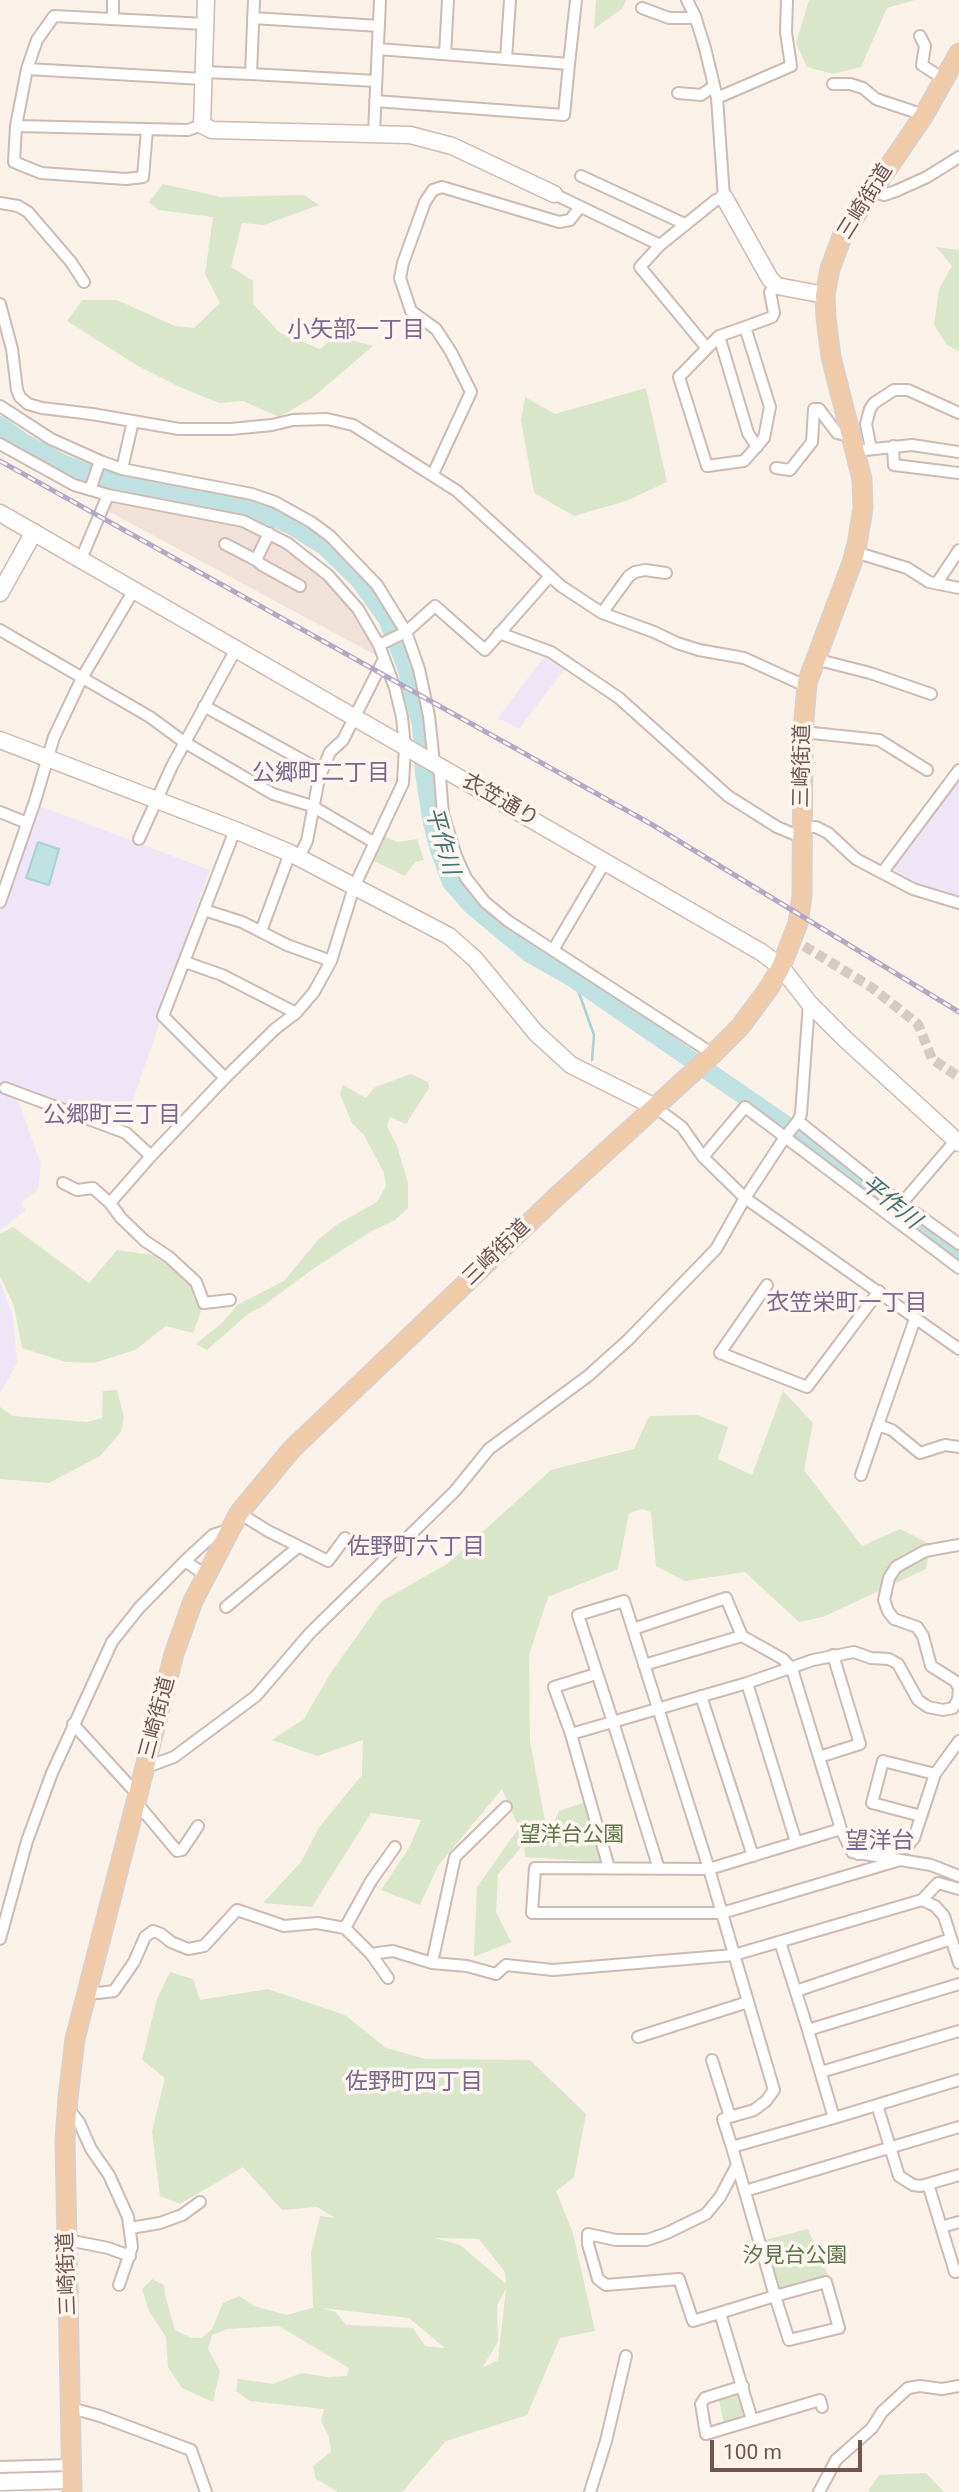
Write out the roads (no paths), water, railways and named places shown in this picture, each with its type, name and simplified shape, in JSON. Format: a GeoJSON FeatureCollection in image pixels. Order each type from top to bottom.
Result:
{"type":"FeatureCollection","features":[{"type":"Feature","properties":{"kind":"main road","name":"三崎街道"},"geometry":{"type":"LineString","coordinates":[[72,2479],[65,2155],[67,2107],[75,2039],[174,1654],[193,1601],[204,1574],[239,1513],[292,1449],[740,1027],[769,988],[780,967],[798,923],[802,896],[803,732],[807,683],[855,552],[863,508],[860,446],[831,357],[825,295],[830,269],[843,234],[924,115],[959,53]]}},
{"type":"Feature","properties":{"kind":"street"},"geometry":{"type":"LineString","coordinates":[[113,0],[113,19]]}},
{"type":"Feature","properties":{"kind":"street"},"geometry":{"type":"LineString","coordinates":[[202,125],[206,0]]}},
{"type":"Feature","properties":{"kind":"street"},"geometry":{"type":"LineString","coordinates":[[251,74],[254,0]]}},
{"type":"Feature","properties":{"kind":"street"},"geometry":{"type":"LineString","coordinates":[[374,133],[380,0]]}},
{"type":"Feature","properties":{"kind":"street"},"geometry":{"type":"LineString","coordinates":[[445,54],[448,0]]}},
{"type":"Feature","properties":{"kind":"street"},"geometry":{"type":"LineString","coordinates":[[506,60],[510,0]]}},
{"type":"Feature","properties":{"kind":"street"},"geometry":{"type":"LineString","coordinates":[[564,127],[576,0]]}},
{"type":"Feature","properties":{"kind":"street"},"geometry":{"type":"LineString","coordinates":[[687,0],[695,18],[717,98],[724,197],[770,279],[777,286],[825,295]]}},
{"type":"Feature","properties":{"kind":"street"},"geometry":{"type":"LineString","coordinates":[[717,98],[791,66],[786,32],[788,0]]}},
{"type":"Feature","properties":{"kind":"street"},"geometry":{"type":"LineString","coordinates":[[642,8],[670,19],[695,18]]}},
{"type":"Feature","properties":{"kind":"street"},"geometry":{"type":"LineString","coordinates":[[147,130],[143,177],[126,179],[40,173],[14,162],[16,127],[26,69],[37,40],[54,16],[205,24]]}},
{"type":"Feature","properties":{"kind":"street"},"geometry":{"type":"LineString","coordinates":[[253,18],[379,26]]}},
{"type":"Feature","properties":{"kind":"street"},"geometry":{"type":"LineString","coordinates":[[920,36],[925,46],[922,65],[945,80]]}},
{"type":"Feature","properties":{"kind":"street"},"geometry":{"type":"LineString","coordinates":[[378,49],[569,64]]}},
{"type":"Feature","properties":{"kind":"street"},"geometry":{"type":"LineString","coordinates":[[26,69],[203,76],[251,74],[376,81]]}},
{"type":"Feature","properties":{"kind":"street"},"geometry":{"type":"LineString","coordinates":[[833,84],[850,84],[863,88],[876,99],[924,115]]}},
{"type":"Feature","properties":{"kind":"street"},"geometry":{"type":"LineString","coordinates":[[678,93],[701,95],[714,86]]}},
{"type":"Feature","properties":{"kind":"street"},"geometry":{"type":"LineString","coordinates":[[375,101],[564,115]]}},
{"type":"Feature","properties":{"kind":"street"},"geometry":{"type":"LineString","coordinates":[[16,127],[188,131],[202,125],[212,130],[410,135],[452,146],[660,245]]}},
{"type":"Feature","properties":{"kind":"street"},"geometry":{"type":"LineString","coordinates":[[870,191],[884,195],[896,191],[927,177],[959,157]]}},
{"type":"Feature","properties":{"kind":"street"},"geometry":{"type":"LineString","coordinates":[[580,176],[685,224]]}},
{"type":"Feature","properties":{"kind":"street"},"geometry":{"type":"LineString","coordinates":[[433,474],[471,392],[436,329],[411,311],[402,287],[400,278],[403,262],[425,202],[433,190],[442,187],[559,222],[570,220],[580,206]]}},
{"type":"Feature","properties":{"kind":"street"},"geometry":{"type":"LineString","coordinates":[[706,347],[640,267],[685,224],[724,197]]}},
{"type":"Feature","properties":{"kind":"street"},"geometry":{"type":"LineString","coordinates":[[0,203],[19,206],[28,212],[71,262],[84,282]]}},
{"type":"Feature","properties":{"kind":"street"},"geometry":{"type":"LineString","coordinates":[[745,327],[770,407],[764,438],[744,461],[707,466],[679,377],[719,336],[772,317],[774,313],[770,292],[777,286]]}},
{"type":"Feature","properties":{"kind":"street"},"geometry":{"type":"LineString","coordinates":[[0,304],[6,318],[17,390],[28,404],[179,429],[206,430],[327,419],[353,425],[457,491],[561,586],[602,613],[677,643],[744,658],[807,683]]}},
{"type":"Feature","properties":{"kind":"street"},"geometry":{"type":"LineString","coordinates":[[719,336],[748,433],[757,447]]}},
{"type":"Feature","properties":{"kind":"street"},"geometry":{"type":"LineString","coordinates":[[860,446],[870,409],[874,403],[894,390],[908,390],[959,413]]}},
{"type":"Feature","properties":{"kind":"street"},"geometry":{"type":"LineString","coordinates":[[0,406],[51,439],[99,462],[122,469],[252,494],[275,502],[311,522],[342,547],[377,585],[404,633],[418,669],[429,716],[443,814],[466,878],[485,902],[508,921],[712,1054]]}},
{"type":"Feature","properties":{"kind":"street"},"geometry":{"type":"LineString","coordinates":[[776,468],[790,470],[811,442],[814,410],[819,409],[837,433],[860,446],[912,445],[959,450]]}},
{"type":"Feature","properties":{"kind":"street"},"geometry":{"type":"LineString","coordinates":[[122,469],[133,421]]}},
{"type":"Feature","properties":{"kind":"street"},"geometry":{"type":"LineString","coordinates":[[0,444],[56,476],[90,489],[108,495],[225,517],[269,533],[308,557],[344,591],[381,644],[408,748],[403,783],[354,887],[331,961],[314,992],[296,1013],[225,1079],[110,1203]]}},
{"type":"Feature","properties":{"kind":"street"},"geometry":{"type":"LineString","coordinates":[[893,446],[894,465],[913,465],[959,473]]}},
{"type":"Feature","properties":{"kind":"street"},"geometry":{"type":"LineString","coordinates":[[90,489],[99,462]]}},
{"type":"Feature","properties":{"kind":"street"},"geometry":{"type":"LineString","coordinates":[[81,559],[108,495]]}},
{"type":"Feature","properties":{"kind":"street","name":"衣笠通り"},"geometry":{"type":"LineString","coordinates":[[0,513],[761,952],[780,967],[809,1003],[845,1040],[957,1142]]}},
{"type":"Feature","properties":{"kind":"street"},"geometry":{"type":"LineString","coordinates":[[0,593],[34,532]]}},
{"type":"Feature","properties":{"kind":"street"},"geometry":{"type":"LineString","coordinates":[[256,560],[269,533]]}},
{"type":"Feature","properties":{"kind":"street"},"geometry":{"type":"LineString","coordinates":[[225,544],[300,586]]}},
{"type":"Feature","properties":{"kind":"street"},"geometry":{"type":"LineString","coordinates":[[937,583],[959,550]]}},
{"type":"Feature","properties":{"kind":"street"},"geometry":{"type":"LineString","coordinates":[[855,552],[907,568],[922,578],[959,588]]}},
{"type":"Feature","properties":{"kind":"street"},"geometry":{"type":"LineString","coordinates":[[602,613],[629,576],[635,572],[645,570],[666,573]]}},
{"type":"Feature","properties":{"kind":"street"},"geometry":{"type":"LineString","coordinates":[[381,644],[404,633],[435,606],[485,649],[550,576]]}},
{"type":"Feature","properties":{"kind":"street"},"geometry":{"type":"LineString","coordinates":[[0,900],[54,737],[82,678],[134,590]]}},
{"type":"Feature","properties":{"kind":"street"},"geometry":{"type":"LineString","coordinates":[[0,630],[150,717],[184,742],[273,794],[312,806],[375,843]]}},
{"type":"Feature","properties":{"kind":"street"},"geometry":{"type":"LineString","coordinates":[[499,633],[551,652],[619,698],[728,796],[777,827],[796,835],[816,827],[828,833],[856,859],[913,889],[959,903]]}},
{"type":"Feature","properties":{"kind":"street"},"geometry":{"type":"LineString","coordinates":[[139,839],[184,742],[236,649]]}},
{"type":"Feature","properties":{"kind":"street"},"geometry":{"type":"LineString","coordinates":[[261,931],[294,855],[307,841],[312,806],[330,752],[343,740],[384,659]]}},
{"type":"Feature","properties":{"kind":"street"},"geometry":{"type":"LineString","coordinates":[[815,659],[880,676],[931,694]]}},
{"type":"Feature","properties":{"kind":"street"},"geometry":{"type":"LineString","coordinates":[[204,706],[322,771]]}},
{"type":"Feature","properties":{"kind":"street"},"geometry":{"type":"LineString","coordinates":[[803,732],[879,740],[927,771]]}},
{"type":"Feature","properties":{"kind":"street"},"geometry":{"type":"LineString","coordinates":[[0,740],[294,855],[461,944],[529,1025],[571,1065],[655,1107],[682,1127],[704,1157],[745,1198],[959,1349]]}},
{"type":"Feature","properties":{"kind":"street"},"geometry":{"type":"LineString","coordinates":[[883,873],[959,770]]}},
{"type":"Feature","properties":{"kind":"street"},"geometry":{"type":"LineString","coordinates":[[0,812],[27,823]]}},
{"type":"Feature","properties":{"kind":"street"},"geometry":{"type":"LineString","coordinates":[[225,1079],[163,1016],[235,830]]}},
{"type":"Feature","properties":{"kind":"street"},"geometry":{"type":"LineString","coordinates":[[553,950],[605,862]]}},
{"type":"Feature","properties":{"kind":"street"},"geometry":{"type":"LineString","coordinates":[[204,910],[242,922],[331,961]]}},
{"type":"Feature","properties":{"kind":"street"},"geometry":{"type":"LineString","coordinates":[[185,962],[222,975],[296,1013]]}},
{"type":"Feature","properties":{"kind":"street"},"geometry":{"type":"LineString","coordinates":[[144,1768],[174,1757],[256,1696],[310,1633],[455,1491],[489,1449],[588,1376],[628,1340],[716,1249],[785,1136],[798,1122],[801,1114],[809,1003]]}},
{"type":"Feature","properties":{"kind":"street"},"geometry":{"type":"LineString","coordinates":[[5,1088],[126,1133],[151,1156]]}},
{"type":"Feature","properties":{"kind":"street"},"geometry":{"type":"LineString","coordinates":[[704,1157],[745,1107],[959,1268]]}},
{"type":"Feature","properties":{"kind":"street"},"geometry":{"type":"LineString","coordinates":[[798,1122],[959,1244]]}},
{"type":"Feature","properties":{"kind":"street"},"geometry":{"type":"LineString","coordinates":[[902,1203],[957,1142]]}},
{"type":"Feature","properties":{"kind":"street"},"geometry":{"type":"LineString","coordinates":[[63,1183],[77,1190],[93,1188],[145,1241],[169,1257],[196,1282],[204,1303],[230,1300]]}},
{"type":"Feature","properties":{"kind":"street"},"geometry":{"type":"LineString","coordinates":[[767,1286],[720,1353],[807,1387],[879,1291]]}},
{"type":"Feature","properties":{"kind":"street"},"geometry":{"type":"LineString","coordinates":[[861,1475],[915,1319]]}},
{"type":"Feature","properties":{"kind":"street"},"geometry":{"type":"LineString","coordinates":[[878,1425],[892,1430],[920,1452],[945,1445],[959,1447]]}},
{"type":"Feature","properties":{"kind":"street"},"geometry":{"type":"LineString","coordinates":[[239,1513],[328,1561],[345,1538]]}},
{"type":"Feature","properties":{"kind":"street"},"geometry":{"type":"LineString","coordinates":[[0,1939],[27,1841],[52,1773],[112,1642],[139,1608],[185,1561],[213,1535],[228,1530]]}},
{"type":"Feature","properties":{"kind":"street"},"geometry":{"type":"LineString","coordinates":[[570,1734],[833,1655],[854,1652],[871,1658],[889,1659],[898,1664],[918,1700],[928,1707],[943,1710],[953,1708],[958,1700],[959,1688],[955,1681],[930,1666],[923,1636],[917,1627],[894,1619],[884,1600],[889,1578],[896,1567],[925,1551],[959,1545]]}},
{"type":"Feature","properties":{"kind":"street"},"geometry":{"type":"LineString","coordinates":[[226,1607],[298,1547]]}},
{"type":"Feature","properties":{"kind":"street"},"geometry":{"type":"LineString","coordinates":[[185,1561],[204,1574]]}},
{"type":"Feature","properties":{"kind":"street"},"geometry":{"type":"LineString","coordinates":[[633,1629],[726,1598],[742,1636],[783,1659],[792,1668],[841,1829],[852,1852],[931,1865],[959,1876]]}},
{"type":"Feature","properties":{"kind":"street"},"geometry":{"type":"LineString","coordinates":[[659,1869],[578,1615],[624,1601],[709,1869],[774,2091],[754,2110],[723,2119],[745,2191],[775,2296],[789,2340],[839,2328],[826,2282],[775,2296],[693,2321],[679,2280],[606,2285],[598,2279],[588,2244],[588,2234],[616,2240],[647,2240],[667,2234],[706,2214],[720,2197],[737,2165]]}},
{"type":"Feature","properties":{"kind":"street"},"geometry":{"type":"LineString","coordinates":[[644,1665],[742,1636]]}},
{"type":"Feature","properties":{"kind":"street"},"geometry":{"type":"LineString","coordinates":[[819,1757],[860,1744],[833,1655]]}},
{"type":"Feature","properties":{"kind":"street"},"geometry":{"type":"LineString","coordinates":[[596,1674],[554,1687],[609,1868]]}},
{"type":"Feature","properties":{"kind":"street"},"geometry":{"type":"LineString","coordinates":[[747,1683],[796,1842]]}},
{"type":"Feature","properties":{"kind":"street"},"geometry":{"type":"LineString","coordinates":[[701,1696],[753,1856]]}},
{"type":"Feature","properties":{"kind":"street"},"geometry":{"type":"LineString","coordinates":[[73,1724],[137,1798],[177,1851],[182,1850],[198,1826]]}},
{"type":"Feature","properties":{"kind":"street"},"geometry":{"type":"LineString","coordinates":[[858,1854],[864,1850],[906,1848],[914,1838],[935,1774],[959,1741]]}},
{"type":"Feature","properties":{"kind":"street"},"geometry":{"type":"LineString","coordinates":[[921,1816],[872,1803],[883,1761],[935,1774]]}},
{"type":"Feature","properties":{"kind":"street"},"geometry":{"type":"LineString","coordinates":[[432,1963],[455,1857],[506,1807]]}},
{"type":"Feature","properties":{"kind":"street"},"geometry":{"type":"LineString","coordinates":[[841,1829],[709,1869],[535,1868],[532,1913],[722,1913],[900,1860]]}},
{"type":"Feature","properties":{"kind":"street"},"geometry":{"type":"LineString","coordinates":[[345,1928],[371,1881],[395,1847]]}},
{"type":"Feature","properties":{"kind":"street"},"geometry":{"type":"LineString","coordinates":[[371,1954],[393,1951],[432,1963],[467,1966],[496,1974],[506,1965],[553,1970],[734,1955],[922,1900],[939,1883],[959,1889]]}},
{"type":"Feature","properties":{"kind":"street"},"geometry":{"type":"LineString","coordinates":[[922,1900],[935,1906],[944,1916],[959,1963]]}},
{"type":"Feature","properties":{"kind":"street"},"geometry":{"type":"LineString","coordinates":[[87,1991],[114,1991],[134,1962],[145,1937],[153,1931],[188,1949],[204,1946],[237,1910],[284,1926],[317,1923],[345,1928],[371,1954],[388,1978]]}},
{"type":"Feature","properties":{"kind":"street"},"geometry":{"type":"LineString","coordinates":[[796,1991],[951,1939]]}},
{"type":"Feature","properties":{"kind":"street"},"geometry":{"type":"LineString","coordinates":[[780,1942],[834,2118]]}},
{"type":"Feature","properties":{"kind":"street"},"geometry":{"type":"LineString","coordinates":[[808,2030],[959,1984]]}},
{"type":"Feature","properties":{"kind":"street"},"geometry":{"type":"LineString","coordinates":[[638,2037],[748,2002]]}},
{"type":"Feature","properties":{"kind":"street"},"geometry":{"type":"LineString","coordinates":[[821,2072],[959,2031]]}},
{"type":"Feature","properties":{"kind":"street"},"geometry":{"type":"LineString","coordinates":[[712,2060],[730,2117]]}},
{"type":"Feature","properties":{"kind":"street"},"geometry":{"type":"LineString","coordinates":[[732,2147],[959,2080]]}},
{"type":"Feature","properties":{"kind":"street"},"geometry":{"type":"LineString","coordinates":[[877,2105],[889,2148],[899,2176],[904,2181],[922,2186],[959,2175]]}},
{"type":"Feature","properties":{"kind":"street"},"geometry":{"type":"LineString","coordinates":[[67,2107],[79,2122],[91,2149],[109,2175],[131,2228],[132,2247],[120,2285]]}},
{"type":"Feature","properties":{"kind":"street"},"geometry":{"type":"LineString","coordinates":[[745,2191],[959,2127]]}},
{"type":"Feature","properties":{"kind":"street"},"geometry":{"type":"LineString","coordinates":[[928,2184],[955,2272],[959,2271]]}},
{"type":"Feature","properties":{"kind":"street"},"geometry":{"type":"LineString","coordinates":[[131,2228],[183,2215],[200,2202]]}},
{"type":"Feature","properties":{"kind":"street"},"geometry":{"type":"LineString","coordinates":[[941,2227],[959,2222]]}},
{"type":"Feature","properties":{"kind":"street"},"geometry":{"type":"LineString","coordinates":[[68,2240],[108,2248],[130,2256]]}},
{"type":"Feature","properties":{"kind":"street"},"geometry":{"type":"LineString","coordinates":[[720,2313],[752,2420]]}},
{"type":"Feature","properties":{"kind":"street"},"geometry":{"type":"LineString","coordinates":[[590,2492],[606,2441],[626,2356]]}},
{"type":"Feature","properties":{"kind":"street"},"geometry":{"type":"LineString","coordinates":[[743,2386],[705,2398],[701,2404],[706,2434],[820,2400],[822,2407]]}},
{"type":"Feature","properties":{"kind":"street"},"geometry":{"type":"LineString","coordinates":[[819,2492],[836,2460],[872,2428],[882,2412],[908,2388],[920,2386],[942,2389],[959,2386]]}},
{"type":"Feature","properties":{"kind":"street"},"geometry":{"type":"LineString","coordinates":[[71,2408],[191,2449],[206,2492]]}},
{"type":"Feature","properties":{"kind":"street"},"geometry":{"type":"LineString","coordinates":[[0,2467],[72,2479]]}},
{"type":"Feature","properties":{"kind":"street"},"geometry":{"type":"LineString","coordinates":[[0,2482],[72,2479]]}},
{"type":"Feature","properties":{"kind":"water"},"geometry":{"type":"Polygon","coordinates":[[[38,842],[59,849],[49,885],[26,878],[38,842]]]}},
{"type":"Feature","properties":{"kind":"waterway","name":"平作川"},"geometry":{"type":"LineString","coordinates":[[0,425],[23,442],[60,462],[103,479],[208,498],[255,510],[292,526],[324,546],[360,581],[387,619],[406,667],[421,725],[424,773],[439,850],[451,882],[471,905],[530,954],[574,979],[840,1162],[959,1258]]}},
{"type":"Feature","properties":{"kind":"waterway"},"geometry":{"type":"LineString","coordinates":[[574,979],[594,1035],[592,1060]]}},
{"type":"Feature","properties":{"kind":"tunnel"},"geometry":{"type":"LineString","coordinates":[[804,946],[871,987],[918,1024],[932,1059],[959,1077]]}},
{"type":"Feature","properties":{"kind":"railway"},"geometry":{"type":"LineString","coordinates":[[0,461],[651,824],[959,1012]]}},
{"type":"Feature","properties":{"kind":"district","name":"小矢部一丁目"},"geometry":{"type":"Point","coordinates":[356,331]}},
{"type":"Feature","properties":{"kind":"district","name":"公郷町二丁目"},"geometry":{"type":"Point","coordinates":[321,774]}},
{"type":"Feature","properties":{"kind":"district","name":"公郷町三丁目"},"geometry":{"type":"Point","coordinates":[112,1116]}},
{"type":"Feature","properties":{"kind":"district","name":"衣笠栄町一丁目"},"geometry":{"type":"Point","coordinates":[847,1304]}},
{"type":"Feature","properties":{"kind":"district","name":"佐野町六丁目"},"geometry":{"type":"Point","coordinates":[416,1548]}},
{"type":"Feature","properties":{"kind":"district","name":"望洋台"},"geometry":{"type":"Point","coordinates":[880,1842]}},
{"type":"Feature","properties":{"kind":"district","name":"佐野町四丁目"},"geometry":{"type":"Point","coordinates":[414,2083]}},
{"type":"Feature","properties":{"kind":"park label","name":"望洋台公園"},"geometry":{"type":"Point","coordinates":[572,1836]}},
{"type":"Feature","properties":{"kind":"park label","name":"汐見台公園"},"geometry":{"type":"Point","coordinates":[795,2257]}}]}
